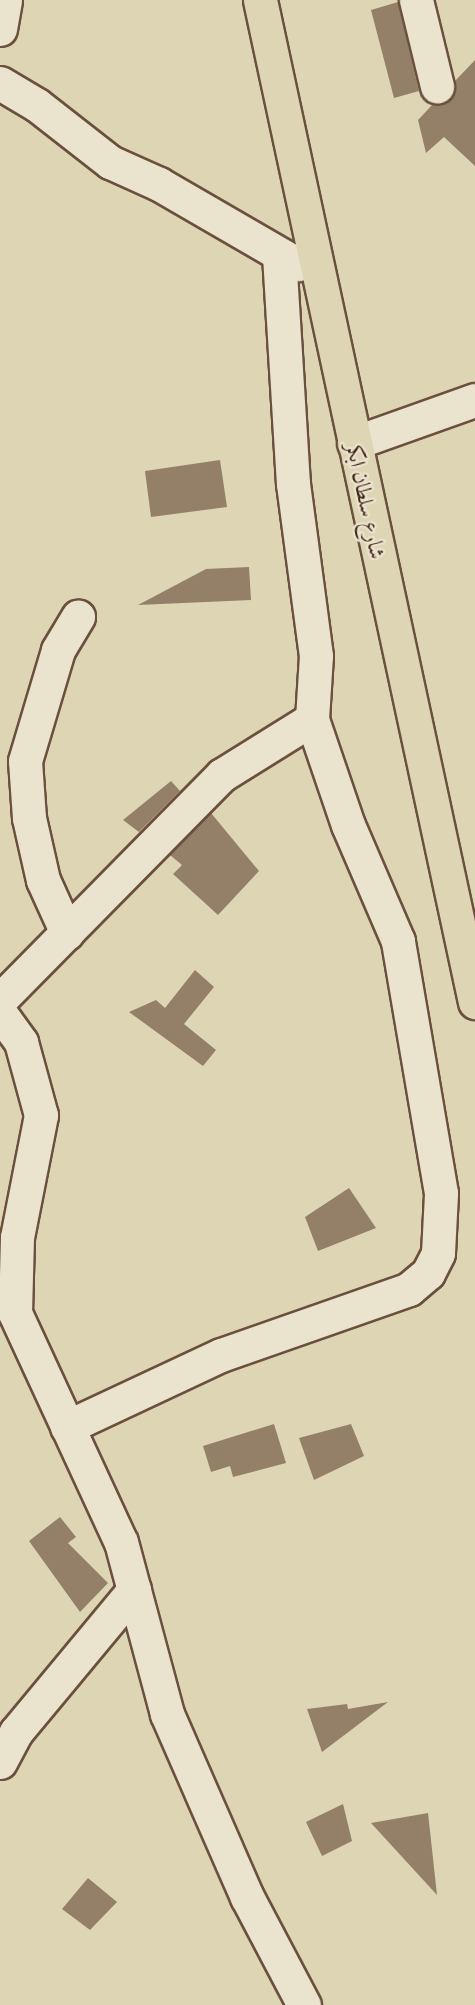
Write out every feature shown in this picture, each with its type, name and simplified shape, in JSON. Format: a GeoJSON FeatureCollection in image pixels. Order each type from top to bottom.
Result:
{"type":"FeatureCollection","features":[{"type":"Feature","properties":{"kind":"highway","name":"شارع سلطان ابكر"},"geometry":{"type":"LineString","coordinates":[[260,0],[354,443],[470,959],[475,1002]]}},
{"type":"Feature","properties":{"kind":"street"},"geometry":{"type":"LineString","coordinates":[[0,29],[5,0]]}},
{"type":"Feature","properties":{"kind":"street"},"geometry":{"type":"LineString","coordinates":[[416,0],[437,86]]}},
{"type":"Feature","properties":{"kind":"street"},"geometry":{"type":"LineString","coordinates":[[0,83],[37,105],[110,162],[159,184],[318,276]]}},
{"type":"Feature","properties":{"kind":"street"},"geometry":{"type":"LineString","coordinates":[[67,1427],[220,1354],[409,1289],[428,1273],[438,1253],[441,1192],[398,941],[348,825],[312,719],[316,656],[293,484],[279,254]]}},
{"type":"Feature","properties":{"kind":"street"},"geometry":{"type":"LineString","coordinates":[[354,443],[475,400]]}},
{"type":"Feature","properties":{"kind":"street"},"geometry":{"type":"LineString","coordinates":[[67,933],[43,880],[28,818],[25,761],[58,650],[78,618]]}},
{"type":"Feature","properties":{"kind":"street"},"geometry":{"type":"LineString","coordinates":[[0,1000],[222,775],[312,719]]}},
{"type":"Feature","properties":{"kind":"street"},"geometry":{"type":"LineString","coordinates":[[0,1012],[21,1042],[41,1115],[17,1237],[8,1318],[67,1427],[121,1542],[167,1714],[247,1897],[304,2005]]}},
{"type":"Feature","properties":{"kind":"street"},"geometry":{"type":"LineString","coordinates":[[0,1762],[16,1732],[134,1590]]}},
{"type":"Feature","properties":{"kind":"building"},"geometry":{"type":"Polygon","coordinates":[[[398,2],[419,91],[394,98],[371,10],[398,2]]]}},
{"type":"Feature","properties":{"kind":"building"},"geometry":{"type":"Polygon","coordinates":[[[475,60],[475,166],[444,137],[426,153],[418,120],[433,104],[450,99],[455,81],[475,60]]]}},
{"type":"Feature","properties":{"kind":"building"},"geometry":{"type":"Polygon","coordinates":[[[220,460],[227,507],[151,517],[145,471],[220,460]]]}},
{"type":"Feature","properties":{"kind":"building"},"geometry":{"type":"Polygon","coordinates":[[[249,567],[251,600],[138,605],[206,569],[249,567]]]}},
{"type":"Feature","properties":{"kind":"building"},"geometry":{"type":"Polygon","coordinates":[[[171,781],[180,791],[139,832],[123,820],[171,781]]]}},
{"type":"Feature","properties":{"kind":"building"},"geometry":{"type":"Polygon","coordinates":[[[211,813],[259,871],[218,915],[173,874],[182,865],[170,855],[211,813]]]}},
{"type":"Feature","properties":{"kind":"building"},"geometry":{"type":"Polygon","coordinates":[[[195,970],[214,987],[184,1024],[216,1050],[203,1066],[129,1012],[156,1000],[165,1008],[195,970]]]}},
{"type":"Feature","properties":{"kind":"building"},"geometry":{"type":"Polygon","coordinates":[[[349,1188],[376,1228],[318,1251],[305,1217],[349,1188]]]}},
{"type":"Feature","properties":{"kind":"building"},"geometry":{"type":"Polygon","coordinates":[[[274,1424],[286,1463],[233,1477],[230,1466],[211,1472],[203,1446],[274,1424]]]}},
{"type":"Feature","properties":{"kind":"building"},"geometry":{"type":"Polygon","coordinates":[[[351,1424],[364,1456],[314,1480],[299,1438],[351,1424]]]}},
{"type":"Feature","properties":{"kind":"building"},"geometry":{"type":"Polygon","coordinates":[[[60,1517],[76,1537],[68,1543],[108,1583],[80,1612],[29,1541],[60,1517]]]}},
{"type":"Feature","properties":{"kind":"building"},"geometry":{"type":"Polygon","coordinates":[[[388,1702],[322,1752],[307,1709],[347,1704],[348,1709],[388,1702]]]}},
{"type":"Feature","properties":{"kind":"building"},"geometry":{"type":"Polygon","coordinates":[[[343,1804],[352,1841],[322,1856],[306,1822],[343,1804]]]}},
{"type":"Feature","properties":{"kind":"building"},"geometry":{"type":"Polygon","coordinates":[[[428,1813],[437,1895],[371,1823],[428,1813]]]}},
{"type":"Feature","properties":{"kind":"building"},"geometry":{"type":"Polygon","coordinates":[[[88,1878],[117,1902],[90,1930],[62,1909],[88,1878]]]}}]}
